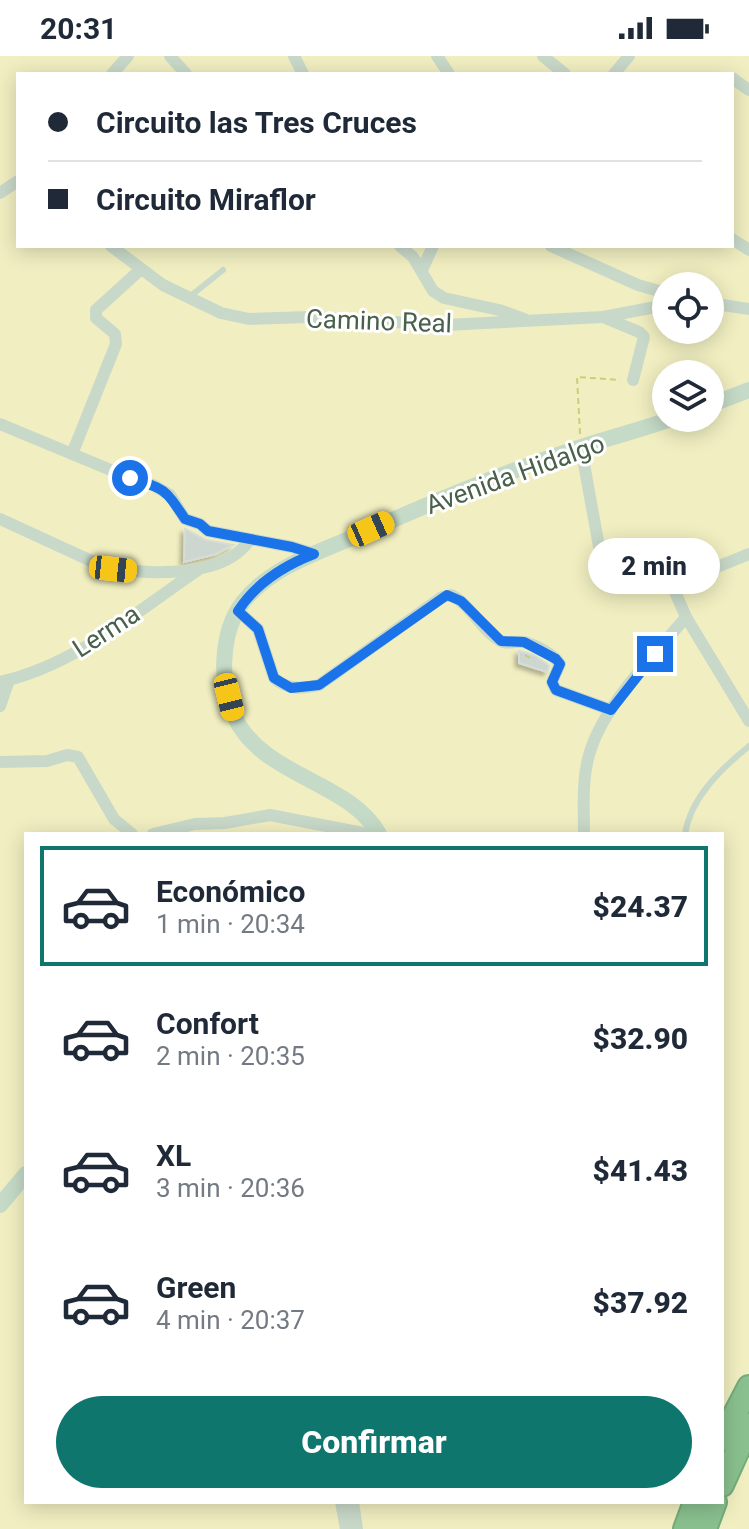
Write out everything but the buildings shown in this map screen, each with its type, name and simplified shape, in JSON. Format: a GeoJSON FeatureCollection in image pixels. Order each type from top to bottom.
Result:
{"type":"FeatureCollection","features":[{"type":"Feature","properties":{"kind":"highway"},"geometry":{"type":"LineString","coordinates":[[724,1435],[749,1387]]}},
{"type":"Feature","properties":{"kind":"highway"},"geometry":{"type":"LineString","coordinates":[[724,1481],[749,1425]]}},
{"type":"Feature","properties":{"kind":"highway"},"geometry":{"type":"LineString","coordinates":[[685,1529],[694,1504]]}},
{"type":"Feature","properties":{"kind":"highway"},"geometry":{"type":"LineString","coordinates":[[705,1529],[714,1504]]}},
{"type":"Feature","properties":{"kind":"main road"},"geometry":{"type":"LineString","coordinates":[[724,400],[749,390]]}},
{"type":"Feature","properties":{"kind":"main road","name":"Avenida Hidalgo"},"geometry":{"type":"LineString","coordinates":[[238,611],[244,601],[272,576],[314,554],[400,516],[581,447],[652,425]]}},
{"type":"Feature","properties":{"kind":"main road"},"geometry":{"type":"LineString","coordinates":[[238,611],[226,648],[224,671],[233,713],[240,728],[275,760],[367,817],[378,832]]}},
{"type":"Feature","properties":{"kind":"main road"},"geometry":{"type":"LineString","coordinates":[[0,1205],[24,1176]]}},
{"type":"Feature","properties":{"kind":"street"},"geometry":{"type":"LineString","coordinates":[[114,72],[128,56]]}},
{"type":"Feature","properties":{"kind":"street"},"geometry":{"type":"LineString","coordinates":[[170,56],[184,72]]}},
{"type":"Feature","properties":{"kind":"street"},"geometry":{"type":"LineString","coordinates":[[543,56],[563,72]]}},
{"type":"Feature","properties":{"kind":"street"},"geometry":{"type":"LineString","coordinates":[[616,72],[629,56]]}},
{"type":"Feature","properties":{"kind":"street","name":"Camino Real"},"geometry":{"type":"LineString","coordinates":[[113,248],[140,270],[188,298],[221,313],[249,319],[309,317],[446,325],[603,317],[652,308]]}},
{"type":"Feature","properties":{"kind":"street"},"geometry":{"type":"LineString","coordinates":[[402,248],[413,257],[433,291],[444,298],[514,314],[527,321]]}},
{"type":"Feature","properties":{"kind":"street"},"geometry":{"type":"LineString","coordinates":[[422,270],[432,248]]}},
{"type":"Feature","properties":{"kind":"street"},"geometry":{"type":"LineString","coordinates":[[555,248],[612,275],[652,288]]}},
{"type":"Feature","properties":{"kind":"street"},"geometry":{"type":"LineString","coordinates":[[72,454],[116,344],[115,334],[96,318],[96,310],[140,270]]}},
{"type":"Feature","properties":{"kind":"street"},"geometry":{"type":"LineString","coordinates":[[724,305],[749,309]]}},
{"type":"Feature","properties":{"kind":"street"},"geometry":{"type":"LineString","coordinates":[[603,317],[644,337],[633,380]]}},
{"type":"Feature","properties":{"kind":"street"},"geometry":{"type":"LineString","coordinates":[[0,424],[153,485],[170,495],[185,519],[200,524],[208,531],[314,554]]}},
{"type":"Feature","properties":{"kind":"street"},"geometry":{"type":"LineString","coordinates":[[581,447],[601,558],[620,571],[672,585],[749,554]]}},
{"type":"Feature","properties":{"kind":"street"},"geometry":{"type":"LineString","coordinates":[[0,519],[113,569],[198,570],[232,557],[251,539]]}},
{"type":"Feature","properties":{"kind":"street","name":"Lerma"},"geometry":{"type":"LineString","coordinates":[[0,706],[4,681],[53,664],[87,645],[198,570]]}},
{"type":"Feature","properties":{"kind":"street"},"geometry":{"type":"LineString","coordinates":[[672,585],[686,617],[749,721]]}},
{"type":"Feature","properties":{"kind":"street"},"geometry":{"type":"LineString","coordinates":[[238,611],[258,629],[274,678],[291,688],[308,687],[319,685],[442,597],[451,595],[501,641],[524,642],[556,659],[560,664],[552,682],[556,690],[611,710]]}},
{"type":"Feature","properties":{"kind":"street"},"geometry":{"type":"LineString","coordinates":[[584,832],[588,758],[611,710],[686,617]]}},
{"type":"Feature","properties":{"kind":"street"},"geometry":{"type":"LineString","coordinates":[[0,762],[47,761],[67,755],[78,757],[114,819],[130,832]]}},
{"type":"Feature","properties":{"kind":"street"},"geometry":{"type":"LineString","coordinates":[[160,832],[179,826],[225,823],[270,815],[358,832]]}},
{"type":"Feature","properties":{"kind":"street"},"geometry":{"type":"LineString","coordinates":[[341,1504],[346,1529]]}},
{"type":"Feature","properties":{"kind":"street"},"geometry":{"type":"LineString","coordinates":[[353,1504],[357,1529]]}},
{"type":"Feature","properties":{"kind":"lane"},"geometry":{"type":"LineString","coordinates":[[188,298],[223,270]]}},
{"type":"Feature","properties":{"kind":"lane"},"geometry":{"type":"LineString","coordinates":[[686,832],[693,809],[708,785],[749,746]]}},
{"type":"Feature","properties":{"kind":"path"},"geometry":{"type":"LineString","coordinates":[[581,447],[577,377],[633,380]]}},
{"type":"Feature","properties":{"kind":"shaded area"},"geometry":{"type":"Polygon","coordinates":[[[0,56],[749,56],[749,1529],[0,1529],[0,56]]]}},
{"type":"Feature","properties":{"kind":"route"},"geometry":{"type":"LineString","coordinates":[[130,478],[153,485],[170,495],[185,519],[200,524],[208,531],[314,554],[272,576],[244,601],[238,611],[258,629],[274,678],[291,688],[319,685],[447,595],[461,601],[501,641],[524,642],[556,659],[560,664],[552,682],[556,690],[611,710],[655,654]]}}]}
